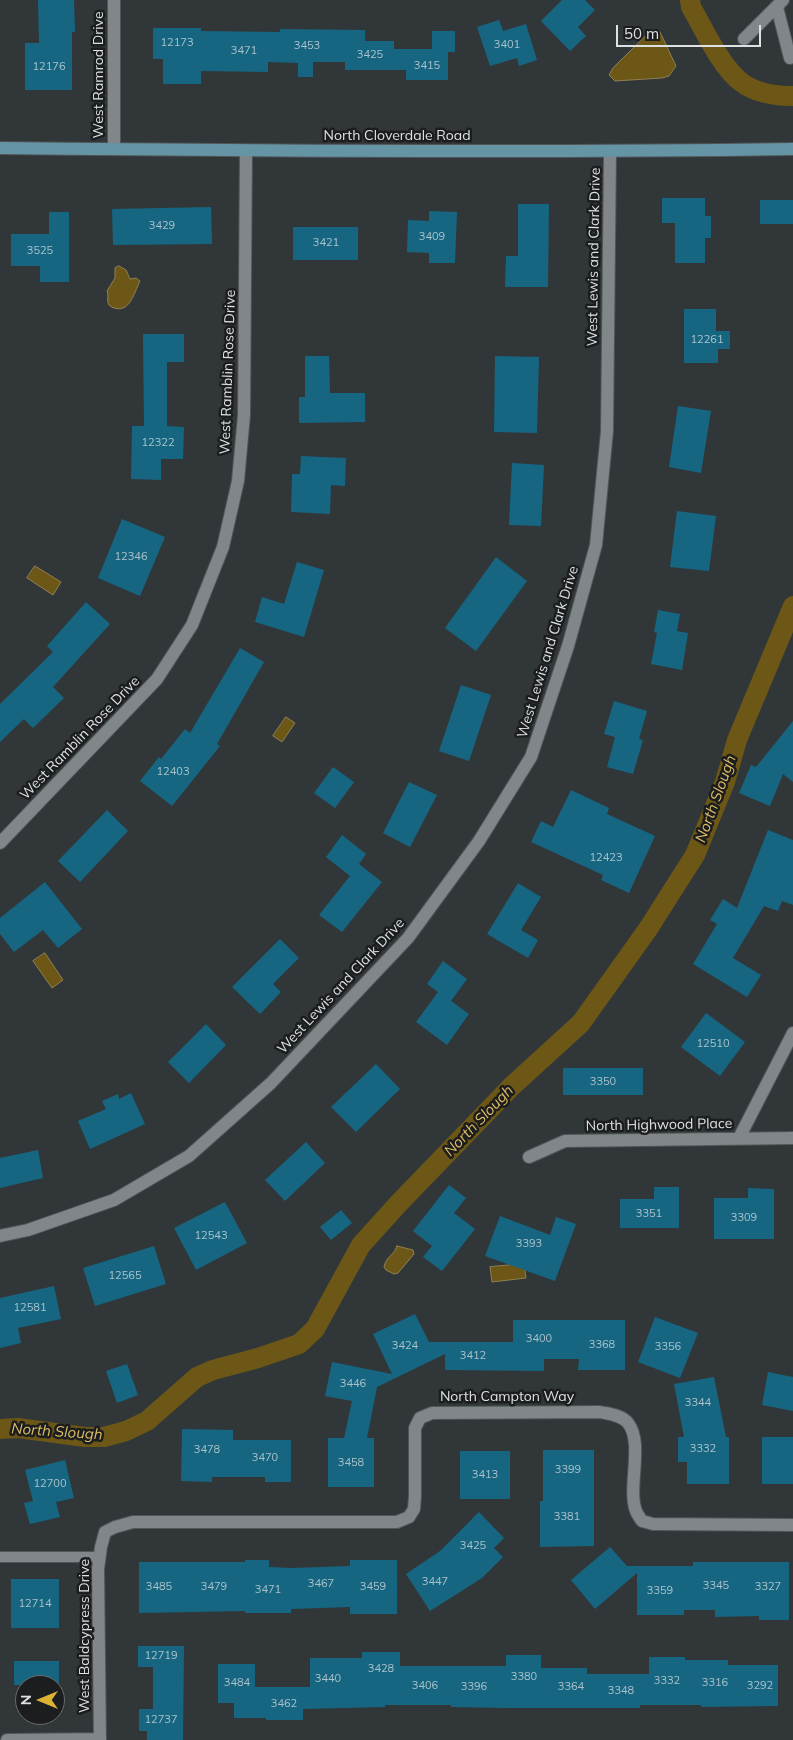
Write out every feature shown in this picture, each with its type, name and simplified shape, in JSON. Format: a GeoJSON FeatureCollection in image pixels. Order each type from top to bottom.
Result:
{"type":"FeatureCollection","features":[{"type":"Feature","properties":{"kind":"main road","name":"North Cloverdale Road"},"geometry":{"type":"LineString","coordinates":[[0,148],[610,152],[793,149]]}},
{"type":"Feature","properties":{"kind":"street","name":"West Ramrod Drive"},"geometry":{"type":"LineString","coordinates":[[114,0],[114,149]]}},
{"type":"Feature","properties":{"kind":"street"},"geometry":{"type":"LineString","coordinates":[[744,39],[780,3]]}},
{"type":"Feature","properties":{"kind":"street"},"geometry":{"type":"LineString","coordinates":[[780,3],[790,58]]}},
{"type":"Feature","properties":{"kind":"street","name":"West Ramblin Rose Drive"},"geometry":{"type":"LineString","coordinates":[[0,843],[157,679],[192,625],[223,547],[238,482],[244,415],[246,151]]}},
{"type":"Feature","properties":{"kind":"street","name":"West Lewis and Clark Drive"},"geometry":{"type":"LineString","coordinates":[[0,1236],[28,1230],[114,1200],[189,1156],[271,1083],[408,938],[479,841],[531,757],[568,646],[596,546],[607,431],[610,152]]}},
{"type":"Feature","properties":{"kind":"street"},"geometry":{"type":"LineString","coordinates":[[739,1138],[793,1033]]}},
{"type":"Feature","properties":{"kind":"street","name":"North Highwood Place"},"geometry":{"type":"LineString","coordinates":[[529,1157],[565,1141],[793,1138]]}},
{"type":"Feature","properties":{"kind":"street","name":"North Campton Way"},"geometry":{"type":"LineString","coordinates":[[105,1532],[133,1522],[397,1522],[409,1517],[414,1509],[415,1428],[420,1418],[432,1412],[600,1412],[618,1416],[628,1422],[635,1442],[635,1510],[642,1521],[653,1524],[793,1525]]}},
{"type":"Feature","properties":{"kind":"street","name":"West Baldcypress Drive"},"geometry":{"type":"LineString","coordinates":[[100,1740],[98,1569],[105,1532]]}},
{"type":"Feature","properties":{"kind":"street"},"geometry":{"type":"LineString","coordinates":[[7,1740],[100,1740]]}},
{"type":"Feature","properties":{"kind":"lane"},"geometry":{"type":"LineString","coordinates":[[0,1557],[100,1557]]}},
{"type":"Feature","properties":{"kind":"shaded area"},"geometry":{"type":"Polygon","coordinates":[[[652,30],[660,32],[676,66],[669,76],[615,81],[609,75],[613,68],[652,30]]]}},
{"type":"Feature","properties":{"kind":"shaded area"},"geometry":{"type":"Polygon","coordinates":[[[119,266],[126,270],[130,279],[136,278],[140,281],[128,305],[119,309],[109,305],[107,291],[115,278],[115,268],[119,266]]]}},
{"type":"Feature","properties":{"kind":"shaded area"},"geometry":{"type":"Polygon","coordinates":[[[35,566],[61,582],[53,595],[27,578],[35,566]]]}},
{"type":"Feature","properties":{"kind":"shaded area"},"geometry":{"type":"Polygon","coordinates":[[[286,717],[295,723],[282,742],[273,736],[286,717]]]}},
{"type":"Feature","properties":{"kind":"shaded area"},"geometry":{"type":"Polygon","coordinates":[[[45,953],[63,980],[52,988],[33,961],[45,953]]]}},
{"type":"Feature","properties":{"kind":"shaded area"},"geometry":{"type":"Polygon","coordinates":[[[397,1246],[413,1250],[414,1254],[398,1273],[394,1274],[384,1267],[386,1260],[397,1246]]]}},
{"type":"Feature","properties":{"kind":"shaded area"},"geometry":{"type":"Polygon","coordinates":[[[524,1264],[526,1278],[492,1282],[490,1267],[524,1264]]]}},
{"type":"Feature","properties":{"kind":"building"},"geometry":{"type":"Polygon","coordinates":[[[38,0],[74,0],[75,32],[72,32],[72,90],[25,90],[25,43],[39,43],[38,0]]]}},
{"type":"Feature","properties":{"kind":"building"},"geometry":{"type":"Polygon","coordinates":[[[562,0],[585,0],[595,10],[578,27],[586,36],[570,51],[541,21],[562,0]]]}},
{"type":"Feature","properties":{"kind":"building"},"geometry":{"type":"Polygon","coordinates":[[[499,20],[503,31],[526,24],[537,60],[519,66],[517,58],[490,66],[477,27],[499,20]]]}},
{"type":"Feature","properties":{"kind":"building"},"geometry":{"type":"Polygon","coordinates":[[[153,28],[201,28],[201,31],[280,32],[280,29],[365,30],[365,41],[394,41],[394,49],[432,49],[432,31],[455,31],[455,52],[448,52],[448,80],[406,80],[406,70],[345,70],[345,62],[313,62],[313,77],[298,77],[298,63],[268,62],[268,72],[201,71],[201,84],[163,84],[163,59],[153,59],[153,28]]]}},
{"type":"Feature","properties":{"kind":"building"},"geometry":{"type":"Polygon","coordinates":[[[662,198],[705,198],[705,216],[711,216],[711,238],[705,238],[705,263],[675,263],[675,223],[662,223],[662,198]]]}},
{"type":"Feature","properties":{"kind":"building"},"geometry":{"type":"Polygon","coordinates":[[[760,200],[793,200],[793,224],[760,224],[760,200]]]}},
{"type":"Feature","properties":{"kind":"building"},"geometry":{"type":"Polygon","coordinates":[[[518,204],[549,204],[548,287],[505,287],[506,256],[518,256],[518,204]]]}},
{"type":"Feature","properties":{"kind":"building"},"geometry":{"type":"Polygon","coordinates":[[[211,207],[212,244],[113,245],[112,209],[211,207]]]}},
{"type":"Feature","properties":{"kind":"building"},"geometry":{"type":"Polygon","coordinates":[[[429,211],[457,212],[455,263],[429,263],[429,253],[407,252],[408,220],[429,221],[429,211]]]}},
{"type":"Feature","properties":{"kind":"building"},"geometry":{"type":"Polygon","coordinates":[[[49,212],[69,212],[69,282],[40,282],[40,266],[11,266],[11,234],[49,234],[49,212]]]}},
{"type":"Feature","properties":{"kind":"building"},"geometry":{"type":"Polygon","coordinates":[[[293,227],[358,227],[358,260],[293,260],[293,227]]]}},
{"type":"Feature","properties":{"kind":"building"},"geometry":{"type":"Polygon","coordinates":[[[684,309],[716,309],[716,331],[730,331],[730,349],[718,349],[718,363],[684,363],[684,309]]]}},
{"type":"Feature","properties":{"kind":"building"},"geometry":{"type":"Polygon","coordinates":[[[143,334],[184,334],[184,362],[167,362],[167,426],[184,427],[183,459],[161,459],[161,480],[131,479],[132,426],[144,426],[143,334]]]}},
{"type":"Feature","properties":{"kind":"building"},"geometry":{"type":"Polygon","coordinates":[[[305,356],[329,356],[330,393],[365,393],[365,422],[299,423],[299,397],[305,397],[305,356]]]}},
{"type":"Feature","properties":{"kind":"building"},"geometry":{"type":"Polygon","coordinates":[[[495,356],[539,357],[537,433],[494,432],[495,356]]]}},
{"type":"Feature","properties":{"kind":"building"},"geometry":{"type":"Polygon","coordinates":[[[678,406],[711,411],[701,473],[669,467],[678,406]]]}},
{"type":"Feature","properties":{"kind":"building"},"geometry":{"type":"Polygon","coordinates":[[[301,456],[346,458],[345,486],[331,485],[330,514],[291,512],[292,474],[300,474],[301,456]]]}},
{"type":"Feature","properties":{"kind":"building"},"geometry":{"type":"Polygon","coordinates":[[[512,463],[544,465],[541,526],[509,525],[512,463]]]}},
{"type":"Feature","properties":{"kind":"building"},"geometry":{"type":"Polygon","coordinates":[[[677,511],[716,516],[709,571],[670,567],[677,511]]]}},
{"type":"Feature","properties":{"kind":"building"},"geometry":{"type":"Polygon","coordinates":[[[122,519],[165,537],[140,596],[98,578],[122,519]]]}},
{"type":"Feature","properties":{"kind":"building"},"geometry":{"type":"Polygon","coordinates":[[[496,557],[527,581],[476,651],[445,628],[496,557]]]}},
{"type":"Feature","properties":{"kind":"building"},"geometry":{"type":"Polygon","coordinates":[[[297,562],[324,570],[304,637],[255,622],[262,597],[284,604],[297,562]]]}},
{"type":"Feature","properties":{"kind":"building"},"geometry":{"type":"Polygon","coordinates":[[[86,602],[110,624],[53,687],[64,698],[33,728],[24,719],[0,742],[0,704],[53,652],[47,646],[86,602]]]}},
{"type":"Feature","properties":{"kind":"building"},"geometry":{"type":"Polygon","coordinates":[[[658,610],[680,614],[677,631],[688,633],[682,670],[651,664],[657,633],[654,632],[658,610]]]}},
{"type":"Feature","properties":{"kind":"building"},"geometry":{"type":"Polygon","coordinates":[[[240,648],[264,662],[217,744],[220,746],[172,806],[140,781],[185,729],[190,733],[240,648]]]}},
{"type":"Feature","properties":{"kind":"building"},"geometry":{"type":"Polygon","coordinates":[[[461,685],[491,695],[469,761],[439,751],[461,685]]]}},
{"type":"Feature","properties":{"kind":"building"},"geometry":{"type":"Polygon","coordinates":[[[614,701],[647,711],[639,739],[643,740],[633,774],[607,767],[615,737],[604,734],[614,701]]]}},
{"type":"Feature","properties":{"kind":"building"},"geometry":{"type":"Polygon","coordinates":[[[793,721],[793,782],[783,774],[770,806],[739,793],[751,765],[756,767],[793,721]]]}},
{"type":"Feature","properties":{"kind":"building"},"geometry":{"type":"Polygon","coordinates":[[[333,767],[354,782],[335,808],[314,793],[333,767]]]}},
{"type":"Feature","properties":{"kind":"building"},"geometry":{"type":"Polygon","coordinates":[[[409,782],[437,795],[410,847],[383,833],[409,782]]]}},
{"type":"Feature","properties":{"kind":"building"},"geometry":{"type":"Polygon","coordinates":[[[571,790],[609,808],[607,814],[655,836],[629,893],[601,880],[603,875],[531,842],[541,821],[553,827],[571,790]]]}},
{"type":"Feature","properties":{"kind":"building"},"geometry":{"type":"Polygon","coordinates":[[[107,810],[128,831],[80,882],[58,861],[107,810]]]}},
{"type":"Feature","properties":{"kind":"building"},"geometry":{"type":"Polygon","coordinates":[[[768,830],[793,840],[793,905],[782,901],[778,911],[764,906],[733,958],[761,975],[747,997],[693,964],[717,924],[710,920],[723,899],[737,908],[768,830]]]}},
{"type":"Feature","properties":{"kind":"building"},"geometry":{"type":"Polygon","coordinates":[[[342,835],[366,854],[359,864],[382,882],[342,932],[319,915],[350,876],[326,857],[342,835]]]}},
{"type":"Feature","properties":{"kind":"building"},"geometry":{"type":"Polygon","coordinates":[[[45,882],[82,929],[58,948],[43,930],[14,952],[0,934],[0,918],[45,882]]]}},
{"type":"Feature","properties":{"kind":"building"},"geometry":{"type":"Polygon","coordinates":[[[518,883],[541,897],[521,930],[538,940],[528,958],[487,934],[518,883]]]}},
{"type":"Feature","properties":{"kind":"building"},"geometry":{"type":"Polygon","coordinates":[[[280,939],[299,958],[273,984],[281,992],[260,1014],[232,987],[280,939]]]}},
{"type":"Feature","properties":{"kind":"building"},"geometry":{"type":"Polygon","coordinates":[[[443,961],[467,979],[451,1001],[469,1014],[447,1045],[416,1022],[438,992],[427,984],[443,961]]]}},
{"type":"Feature","properties":{"kind":"building"},"geometry":{"type":"Polygon","coordinates":[[[706,1013],[745,1042],[720,1076],[681,1047],[706,1013]]]}},
{"type":"Feature","properties":{"kind":"building"},"geometry":{"type":"Polygon","coordinates":[[[206,1024],[226,1045],[189,1083],[168,1062],[206,1024]]]}},
{"type":"Feature","properties":{"kind":"building"},"geometry":{"type":"Polygon","coordinates":[[[376,1064],[400,1089],[356,1132],[331,1107],[376,1064]]]}},
{"type":"Feature","properties":{"kind":"building"},"geometry":{"type":"Polygon","coordinates":[[[563,1068],[643,1068],[643,1095],[563,1095],[563,1068]]]}},
{"type":"Feature","properties":{"kind":"building"},"geometry":{"type":"Polygon","coordinates":[[[131,1093],[145,1124],[90,1149],[78,1121],[106,1109],[102,1101],[118,1094],[119,1099],[131,1093]]]}},
{"type":"Feature","properties":{"kind":"building"},"geometry":{"type":"Polygon","coordinates":[[[306,1142],[325,1163],[285,1201],[265,1180],[306,1142]]]}},
{"type":"Feature","properties":{"kind":"building"},"geometry":{"type":"Polygon","coordinates":[[[38,1150],[43,1178],[0,1188],[0,1158],[38,1150]]]}},
{"type":"Feature","properties":{"kind":"building"},"geometry":{"type":"Polygon","coordinates":[[[449,1185],[466,1198],[454,1213],[475,1229],[442,1271],[423,1257],[432,1246],[413,1231],[449,1185]]]}},
{"type":"Feature","properties":{"kind":"building"},"geometry":{"type":"Polygon","coordinates":[[[654,1187],[679,1187],[679,1228],[620,1228],[620,1199],[654,1199],[654,1187]]]}},
{"type":"Feature","properties":{"kind":"building"},"geometry":{"type":"Polygon","coordinates":[[[748,1188],[774,1189],[774,1239],[714,1239],[714,1198],[748,1198],[748,1188]]]}},
{"type":"Feature","properties":{"kind":"building"},"geometry":{"type":"Polygon","coordinates":[[[225,1202],[247,1243],[196,1270],[174,1228],[225,1202]]]}},
{"type":"Feature","properties":{"kind":"building"},"geometry":{"type":"Polygon","coordinates":[[[341,1210],[352,1223],[331,1240],[320,1227],[341,1210]]]}},
{"type":"Feature","properties":{"kind":"building"},"geometry":{"type":"Polygon","coordinates":[[[500,1216],[550,1235],[556,1217],[576,1224],[555,1281],[485,1256],[500,1216]]]}},
{"type":"Feature","properties":{"kind":"building"},"geometry":{"type":"Polygon","coordinates":[[[154,1246],[166,1284],[95,1306],[83,1268],[154,1246]]]}},
{"type":"Feature","properties":{"kind":"building"},"geometry":{"type":"Polygon","coordinates":[[[54,1286],[61,1319],[18,1328],[21,1343],[0,1348],[0,1298],[54,1286]]]}},
{"type":"Feature","properties":{"kind":"building"},"geometry":{"type":"Polygon","coordinates":[[[415,1314],[429,1342],[513,1342],[513,1320],[625,1320],[625,1370],[578,1370],[579,1359],[544,1359],[544,1371],[445,1370],[445,1354],[377,1387],[367,1438],[374,1438],[374,1487],[328,1487],[328,1438],[344,1438],[352,1401],[325,1396],[332,1362],[392,1374],[373,1334],[415,1314]]]}},
{"type":"Feature","properties":{"kind":"building"},"geometry":{"type":"Polygon","coordinates":[[[655,1317],[698,1333],[680,1378],[638,1362],[655,1317]]]}},
{"type":"Feature","properties":{"kind":"building"},"geometry":{"type":"Polygon","coordinates":[[[127,1364],[138,1395],[117,1403],[106,1371],[127,1364]]]}},
{"type":"Feature","properties":{"kind":"building"},"geometry":{"type":"Polygon","coordinates":[[[768,1372],[793,1377],[793,1411],[762,1405],[768,1372]]]}},
{"type":"Feature","properties":{"kind":"building"},"geometry":{"type":"Polygon","coordinates":[[[714,1377],[726,1437],[729,1437],[729,1484],[687,1484],[687,1462],[678,1462],[678,1437],[684,1437],[674,1384],[714,1377]]]}},
{"type":"Feature","properties":{"kind":"building"},"geometry":{"type":"Polygon","coordinates":[[[182,1429],[233,1430],[233,1440],[291,1440],[291,1482],[265,1482],[265,1477],[212,1477],[212,1482],[181,1481],[182,1429]]]}},
{"type":"Feature","properties":{"kind":"building"},"geometry":{"type":"Polygon","coordinates":[[[762,1437],[793,1437],[793,1484],[762,1484],[762,1437]]]}},
{"type":"Feature","properties":{"kind":"building"},"geometry":{"type":"Polygon","coordinates":[[[543,1450],[594,1450],[594,1546],[540,1547],[540,1501],[543,1501],[543,1450]]]}},
{"type":"Feature","properties":{"kind":"building"},"geometry":{"type":"Polygon","coordinates":[[[460,1451],[510,1451],[510,1499],[460,1499],[460,1451]]]}},
{"type":"Feature","properties":{"kind":"building"},"geometry":{"type":"Polygon","coordinates":[[[65,1460],[74,1498],[56,1502],[60,1517],[30,1524],[24,1503],[33,1501],[25,1470],[65,1460]]]}},
{"type":"Feature","properties":{"kind":"building"},"geometry":{"type":"Polygon","coordinates":[[[479,1512],[504,1538],[494,1548],[503,1557],[482,1578],[430,1611],[406,1574],[440,1551],[479,1512]]]}},
{"type":"Feature","properties":{"kind":"building"},"geometry":{"type":"Polygon","coordinates":[[[610,1547],[627,1566],[693,1566],[693,1562],[789,1562],[789,1620],[759,1620],[759,1616],[715,1617],[715,1610],[684,1610],[684,1615],[637,1615],[637,1573],[595,1609],[571,1580],[610,1547]]]}},
{"type":"Feature","properties":{"kind":"building"},"geometry":{"type":"Polygon","coordinates":[[[245,1560],[269,1560],[269,1567],[291,1568],[350,1566],[350,1560],[397,1560],[397,1614],[350,1614],[350,1607],[291,1609],[291,1613],[245,1613],[245,1611],[139,1613],[139,1562],[245,1562],[245,1560]]]}},
{"type":"Feature","properties":{"kind":"building"},"geometry":{"type":"Polygon","coordinates":[[[11,1579],[59,1579],[59,1628],[11,1628],[11,1579]]]}},
{"type":"Feature","properties":{"kind":"building"},"geometry":{"type":"Polygon","coordinates":[[[138,1646],[184,1646],[183,1740],[147,1740],[147,1731],[139,1731],[139,1709],[153,1709],[153,1667],[138,1667],[138,1646]]]}},
{"type":"Feature","properties":{"kind":"building"},"geometry":{"type":"Polygon","coordinates":[[[362,1652],[400,1652],[400,1666],[506,1666],[506,1655],[541,1655],[541,1668],[587,1668],[587,1674],[649,1674],[649,1657],[685,1657],[685,1660],[728,1660],[728,1665],[778,1665],[778,1706],[701,1707],[701,1705],[640,1705],[640,1708],[506,1708],[451,1707],[451,1705],[385,1705],[385,1707],[303,1709],[303,1720],[266,1720],[266,1718],[234,1718],[234,1703],[218,1703],[218,1664],[255,1664],[255,1687],[310,1687],[310,1658],[362,1658],[362,1652]]]}},
{"type":"Feature","properties":{"kind":"building"},"geometry":{"type":"Polygon","coordinates":[[[14,1661],[59,1661],[59,1675],[15,1675],[14,1685],[14,1661]]]}},
{"type":"Feature","properties":{"kind":"waterway","name":"North Slough"},"geometry":{"type":"LineString","coordinates":[[690,0],[691,7],[713,47],[727,67],[741,82],[759,91],[793,96]]}},
{"type":"Feature","properties":{"kind":"waterway","name":"North Slough"},"geometry":{"type":"LineString","coordinates":[[0,1429],[18,1428],[85,1437],[104,1437],[126,1431],[147,1421],[197,1377],[213,1370],[258,1358],[299,1344],[315,1329],[361,1245],[512,1086],[581,1023],[648,929],[695,855],[725,782],[737,740],[793,606]]}}]}
